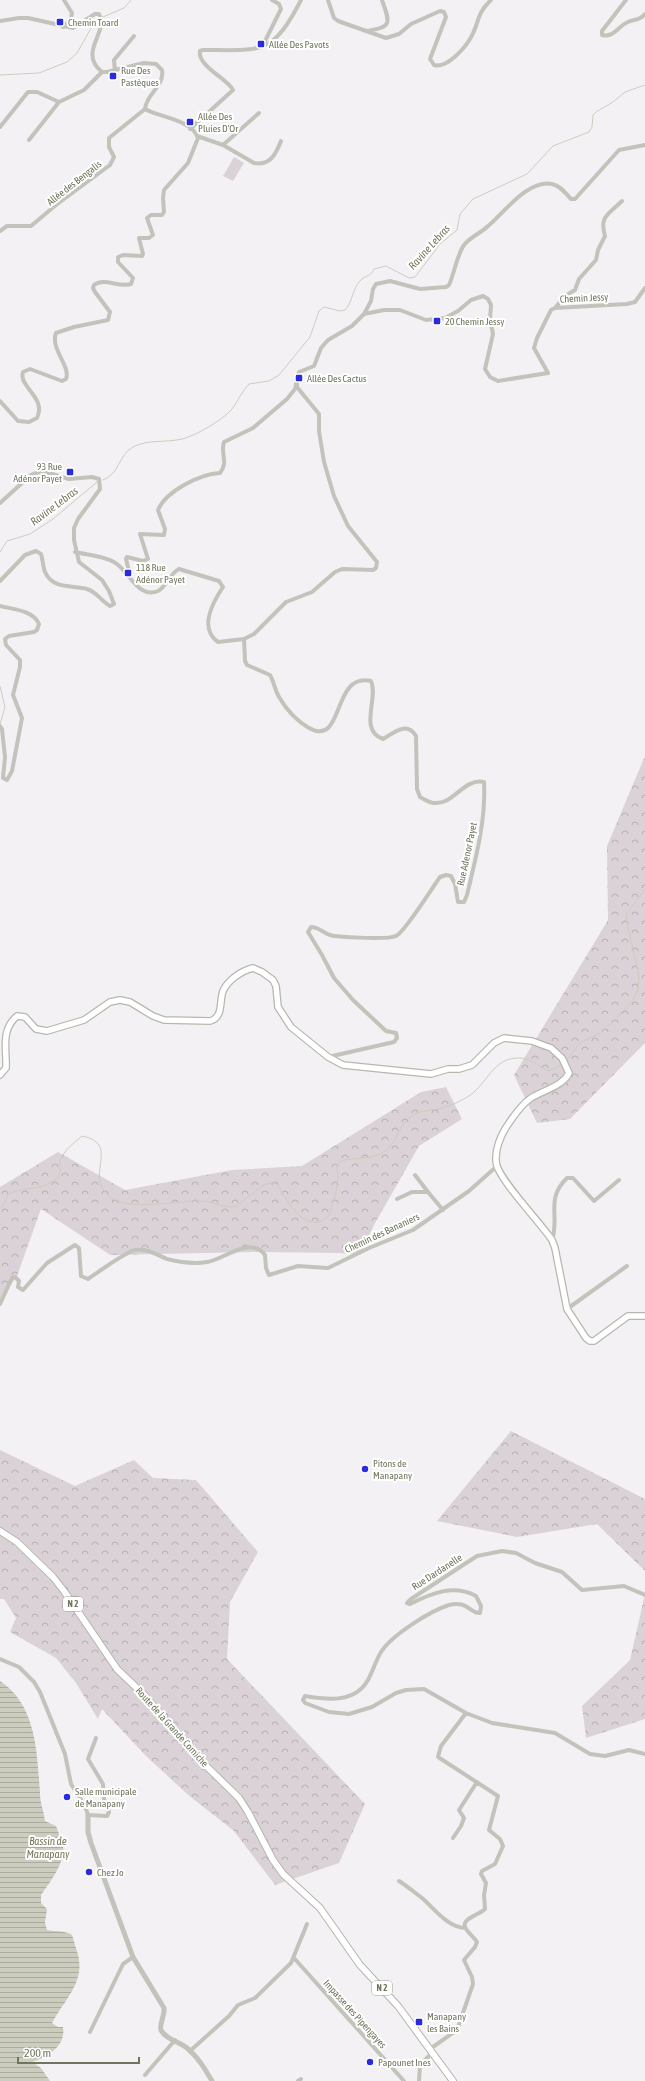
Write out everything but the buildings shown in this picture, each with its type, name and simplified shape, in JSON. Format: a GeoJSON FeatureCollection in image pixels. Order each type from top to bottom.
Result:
{"type":"FeatureCollection","features":[{"type":"Feature","properties":{"kind":"main road"},"geometry":{"type":"LineString","coordinates":[[0,1075],[6,1068],[4,1037],[11,1022],[17,1016],[25,1017],[38,1031],[46,1031],[84,1020],[110,1002],[123,1000],[153,1016],[164,1020],[210,1021],[216,1018],[221,1009],[221,997],[227,984],[242,973],[253,968],[262,972],[273,980],[276,986],[278,1007],[287,1023],[328,1057],[348,1066],[391,1068],[430,1074],[448,1069],[468,1067],[494,1043],[504,1038],[540,1044],[551,1048],[562,1058],[568,1070],[568,1076],[531,1098],[511,1120],[500,1138],[497,1166],[508,1184],[552,1240],[556,1248],[567,1309],[582,1332],[590,1341],[594,1341],[628,1316],[645,1316]]}},
{"type":"Feature","properties":{"kind":"main road","name":"Route de la Grande Corniche"},"geometry":{"type":"LineString","coordinates":[[0,1531],[17,1542],[53,1577],[117,1669],[144,1695],[198,1759],[228,1785],[239,1798],[273,1860],[283,1874],[320,1908],[360,1964],[398,2006],[453,2081]]}},
{"type":"Feature","properties":{"kind":"street"},"geometry":{"type":"LineString","coordinates":[[63,27],[71,19],[72,12],[64,0]]}},
{"type":"Feature","properties":{"kind":"street"},"geometry":{"type":"LineString","coordinates":[[265,45],[265,42],[281,9],[279,4],[272,0]]}},
{"type":"Feature","properties":{"kind":"street"},"geometry":{"type":"LineString","coordinates":[[190,129],[233,90],[231,85],[219,77],[201,58],[200,52],[249,50],[265,45],[278,37],[284,30],[301,0]]}},
{"type":"Feature","properties":{"kind":"street"},"geometry":{"type":"LineString","coordinates":[[328,0],[334,18],[380,37],[394,36],[402,33],[411,24],[440,12],[444,12],[446,17],[430,59],[434,66],[442,66],[467,43],[474,32],[479,15],[491,0]]}},
{"type":"Feature","properties":{"kind":"street"},"geometry":{"type":"LineString","coordinates":[[364,31],[382,28],[387,25],[388,20],[382,0]]}},
{"type":"Feature","properties":{"kind":"street"},"geometry":{"type":"LineString","coordinates":[[626,0],[602,31],[602,35],[607,36],[612,34],[627,22],[639,19],[645,14]]}},
{"type":"Feature","properties":{"kind":"street"},"geometry":{"type":"LineString","coordinates":[[0,21],[28,18],[73,28],[95,14],[99,14],[100,25],[93,48],[93,56],[96,65],[102,72]]}},
{"type":"Feature","properties":{"kind":"street"},"geometry":{"type":"LineString","coordinates":[[115,71],[114,60],[134,36]]}},
{"type":"Feature","properties":{"kind":"street"},"geometry":{"type":"LineString","coordinates":[[29,140],[59,102],[84,90],[102,72],[115,71],[144,63],[156,64],[159,66],[163,75],[162,80],[148,100],[145,109],[167,116],[190,129],[197,136],[223,145],[254,163],[259,164],[271,159],[281,141]]}},
{"type":"Feature","properties":{"kind":"street"},"geometry":{"type":"LineString","coordinates":[[0,127],[28,92],[37,92],[59,102]]}},
{"type":"Feature","properties":{"kind":"street","name":"Allée des Bengalis"},"geometry":{"type":"LineString","coordinates":[[0,231],[7,226],[31,226],[56,205],[110,165],[114,157],[109,147],[109,138],[145,109]]}},
{"type":"Feature","properties":{"kind":"street"},"geometry":{"type":"LineString","coordinates":[[223,145],[259,113]]}},
{"type":"Feature","properties":{"kind":"street"},"geometry":{"type":"LineString","coordinates":[[0,401],[18,421],[29,422],[37,418],[40,407],[35,396],[24,381],[22,373],[30,369],[62,381],[66,379],[65,370],[54,342],[56,334],[74,327],[108,320],[110,312],[95,292],[93,288],[94,285],[100,282],[125,285],[131,284],[133,278],[131,274],[120,266],[118,257],[123,255],[142,256],[143,254],[139,238],[149,238],[153,235],[147,218],[151,215],[162,215],[164,212],[162,198],[164,190],[181,174],[192,157],[197,136]]}},
{"type":"Feature","properties":{"kind":"street"},"geometry":{"type":"LineString","coordinates":[[127,575],[129,571],[126,559],[127,557],[142,561],[148,559],[140,534],[164,535],[165,529],[158,510],[160,505],[174,493],[198,477],[220,473],[225,463],[224,442],[252,428],[287,399],[295,389],[301,370],[314,366],[321,348],[328,340],[352,326],[364,314],[371,301],[372,289],[376,284],[390,281],[420,289],[446,287],[449,285],[464,245],[489,226],[518,198],[534,187],[553,184],[560,188],[571,199],[575,199],[619,150],[645,145]]}},
{"type":"Feature","properties":{"kind":"street"},"geometry":{"type":"LineString","coordinates":[[554,308],[565,296],[574,291],[579,279],[596,260],[598,250],[605,238],[603,221],[622,201]]}},
{"type":"Feature","properties":{"kind":"street","name":"Chemin Jessy"},"geometry":{"type":"LineString","coordinates":[[364,314],[384,310],[400,310],[426,320],[445,318],[458,311],[471,300],[483,296],[488,299],[491,305],[490,319],[493,334],[485,369],[490,377],[498,381],[548,373],[534,348],[547,317],[554,308],[627,304],[635,302],[645,288]]}},
{"type":"Feature","properties":{"kind":"street"},"geometry":{"type":"LineString","coordinates":[[75,552],[113,561],[121,566],[127,575],[143,591],[151,593],[159,590],[179,569],[219,581],[223,587],[210,609],[209,628],[215,640],[218,642],[244,639],[261,629],[286,602],[312,592],[335,572],[342,569],[373,570],[378,565],[348,526],[334,496],[324,462],[319,431],[319,414],[297,388],[298,377]]}},
{"type":"Feature","properties":{"kind":"street"},"geometry":{"type":"LineString","coordinates":[[0,503],[31,475],[42,471],[73,479],[92,477],[98,478],[101,484],[100,489],[80,516],[74,528],[75,552],[79,562],[106,585],[114,601],[112,606],[107,605],[97,594],[88,589],[62,586],[54,582],[45,572],[42,557],[36,550],[25,555],[0,581]]}},
{"type":"Feature","properties":{"kind":"street"},"geometry":{"type":"LineString","coordinates":[[0,606],[29,614],[34,617],[39,624],[37,630],[34,632],[9,636],[5,639],[6,645],[20,660],[20,667],[13,695],[22,718],[12,771],[7,780],[3,778],[5,757],[2,729],[0,726]]}},
{"type":"Feature","properties":{"kind":"street","name":"Rue Adenor Payet"},"geometry":{"type":"LineString","coordinates":[[244,639],[245,661],[247,666],[270,675],[278,696],[291,713],[315,731],[324,731],[331,726],[336,718],[339,705],[345,692],[355,684],[364,680],[371,681],[374,688],[370,711],[374,732],[377,737],[383,739],[401,728],[408,728],[412,730],[416,736],[418,789],[420,797],[433,803],[446,802],[470,783],[477,780],[484,782],[485,798],[482,830],[467,895],[464,902],[458,902],[455,884],[451,876],[446,875],[440,877],[403,929],[396,936],[381,938],[332,936],[316,927],[311,927],[308,932],[334,978],[353,1000],[386,1031],[396,1033],[397,1038],[394,1042],[328,1057]]}},
{"type":"Feature","properties":{"kind":"street","name":"Chemin des Bananiers"},"geometry":{"type":"LineString","coordinates":[[0,1304],[12,1278],[15,1277],[19,1281],[18,1287],[23,1290],[46,1263],[75,1245],[79,1248],[81,1276],[88,1279],[135,1250],[150,1252],[180,1261],[202,1263],[215,1260],[235,1249],[259,1248],[265,1255],[266,1268],[269,1275],[298,1266],[328,1268],[368,1248],[413,1230],[444,1210],[497,1166]]}},
{"type":"Feature","properties":{"kind":"street"},"geometry":{"type":"LineString","coordinates":[[415,1175],[444,1210]]}},
{"type":"Feature","properties":{"kind":"street"},"geometry":{"type":"LineString","coordinates":[[552,1240],[554,1232],[553,1200],[567,1178],[573,1178],[594,1201],[618,1180]]}},
{"type":"Feature","properties":{"kind":"street"},"geometry":{"type":"LineString","coordinates":[[397,1199],[412,1192],[428,1192]]}},
{"type":"Feature","properties":{"kind":"street"},"geometry":{"type":"LineString","coordinates":[[567,1309],[627,1266]]}},
{"type":"Feature","properties":{"kind":"street","name":"Rue Dardanelle"},"geometry":{"type":"LineString","coordinates":[[466,1714],[424,1689],[406,1690],[396,1693],[372,1707],[349,1714],[329,1712],[305,1703],[303,1700],[305,1696],[336,1699],[344,1698],[359,1692],[368,1681],[381,1652],[387,1645],[406,1630],[440,1609],[458,1603],[467,1605],[475,1612],[480,1613],[481,1606],[476,1596],[465,1591],[456,1590],[438,1592],[410,1604],[407,1603],[476,1556],[502,1551],[516,1553],[535,1563],[562,1572],[582,1590],[624,1586],[645,1594]]}},
{"type":"Feature","properties":{"kind":"street"},"geometry":{"type":"LineString","coordinates":[[0,1659],[19,1667],[34,1682],[40,1692],[65,1754],[71,1784],[86,1806],[88,1814],[88,1832],[91,1843],[133,1957],[164,2008],[161,2025],[162,2031],[168,2037],[175,2040],[190,2051],[200,2061],[212,2081]]}},
{"type":"Feature","properties":{"kind":"street"},"geometry":{"type":"LineString","coordinates":[[465,1928],[466,1920],[485,1909],[484,1895],[486,1883],[481,1874],[482,1871],[495,1864],[503,1846],[500,1839],[489,1830],[498,1796],[438,1757],[441,1746],[466,1714],[492,1723],[555,1733],[590,1754],[605,1756],[629,1750],[645,1754]]}},
{"type":"Feature","properties":{"kind":"street"},"geometry":{"type":"LineString","coordinates":[[88,1814],[101,1816],[109,1815],[104,1799],[103,1784],[88,1759],[96,1738]]}},
{"type":"Feature","properties":{"kind":"street"},"geometry":{"type":"LineString","coordinates":[[453,1838],[461,1826],[464,1818],[459,1810],[477,1782]]}},
{"type":"Feature","properties":{"kind":"street"},"geometry":{"type":"LineString","coordinates":[[399,1880],[424,1899],[440,1915],[458,1926],[465,1928],[477,1942],[475,1948],[464,1960],[472,1977],[473,1984],[457,2030],[431,2051],[420,2064],[419,2081]]}},
{"type":"Feature","properties":{"kind":"street"},"geometry":{"type":"LineString","coordinates":[[190,2051],[230,2016],[238,2005],[255,1998],[294,1958],[307,1924]]}},
{"type":"Feature","properties":{"kind":"street"},"geometry":{"type":"LineString","coordinates":[[90,2032],[123,1964],[133,1957]]}},
{"type":"Feature","properties":{"kind":"street","name":"Impasse des Pipengayes"},"geometry":{"type":"LineString","coordinates":[[294,1958],[404,2081]]}},
{"type":"Feature","properties":{"kind":"street"},"geometry":{"type":"LineString","coordinates":[[145,2075],[175,2040]]}},
{"type":"Feature","properties":{"kind":"green space"},"geometry":{"type":"Polygon","coordinates":[[[234,157],[244,163],[233,181],[223,176],[234,157]]]}},
{"type":"Feature","properties":{"kind":"green space"},"geometry":{"type":"Polygon","coordinates":[[[645,756],[645,1043],[570,1119],[537,1123],[514,1075],[608,920],[607,846],[645,756]]]}},
{"type":"Feature","properties":{"kind":"green space"},"geometry":{"type":"Polygon","coordinates":[[[446,1087],[462,1119],[419,1146],[374,1225],[360,1255],[339,1253],[259,1252],[110,1255],[41,1209],[17,1276],[0,1300],[0,1187],[58,1152],[125,1190],[232,1170],[302,1166],[421,1092],[446,1087]]]}},
{"type":"Feature","properties":{"kind":"green space"},"geometry":{"type":"Polygon","coordinates":[[[511,1431],[645,1499],[645,1571],[597,1524],[517,1537],[437,1521],[511,1431]]]}},
{"type":"Feature","properties":{"kind":"green space"},"geometry":{"type":"Polygon","coordinates":[[[0,1450],[75,1486],[134,1460],[153,1478],[196,1480],[258,1552],[230,1602],[227,1659],[365,1804],[339,1863],[275,1885],[234,1831],[187,1794],[146,1756],[102,1709],[98,1719],[76,1683],[56,1658],[10,1632],[16,1618],[4,1599],[0,1599],[0,1450]]]}},
{"type":"Feature","properties":{"kind":"green space"},"geometry":{"type":"Polygon","coordinates":[[[645,1594],[645,1719],[586,1738],[582,1706],[630,1660],[645,1594]]]}},
{"type":"Feature","properties":{"kind":"water","name":"Bassin de Manapany"},"geometry":{"type":"Polygon","coordinates":[[[0,1681],[12,1691],[21,1703],[28,1717],[33,1731],[36,1747],[40,1797],[45,1821],[56,1826],[63,1847],[62,1859],[52,1879],[41,1895],[41,1903],[47,1909],[45,1923],[47,1930],[71,1934],[79,1959],[79,1970],[74,1988],[52,2023],[58,2027],[63,2027],[62,2040],[50,2054],[32,2062],[41,2068],[50,2081],[0,2081],[0,1681]]]}},
{"type":"Feature","properties":{"kind":"waterway"},"geometry":{"type":"LineString","coordinates":[[103,17],[124,8],[131,0]]}},
{"type":"Feature","properties":{"kind":"waterway"},"geometry":{"type":"LineString","coordinates":[[0,75],[39,73],[67,62],[77,53],[90,30],[99,20]]}},
{"type":"Feature","properties":{"kind":"waterway","name":"Ravine Lebras"},"geometry":{"type":"LineString","coordinates":[[103,480],[113,473],[124,455],[133,447],[151,442],[182,439],[194,435],[222,418],[232,409],[249,384],[269,381],[279,375],[310,337],[319,311],[324,307],[340,311],[345,310],[350,303],[357,284],[374,269],[386,266],[409,278],[415,277],[440,244],[457,230],[460,214],[473,199],[527,174],[553,146],[589,132],[592,127],[593,115],[596,112],[613,102],[625,92],[645,85]]}},
{"type":"Feature","properties":{"kind":"waterway","name":"Ravine Lebras"},"geometry":{"type":"LineString","coordinates":[[0,552],[7,541],[30,534],[53,519],[97,482]]}},
{"type":"Feature","properties":{"kind":"waterway","name":"Ravine Lebras"},"geometry":{"type":"LineString","coordinates":[[0,686],[5,707],[0,724]]}},
{"type":"Feature","properties":{"kind":"waterway"},"geometry":{"type":"LineString","coordinates":[[567,1060],[580,1043],[600,1033],[610,1025],[633,1000],[638,989],[639,977],[626,918],[627,913],[645,889]]}},
{"type":"Feature","properties":{"kind":"waterway"},"geometry":{"type":"LineString","coordinates":[[0,1208],[4,1204],[8,1194],[48,1184],[58,1177],[61,1157],[69,1147],[82,1136],[93,1140],[100,1146],[101,1185],[104,1191],[123,1203],[149,1205],[200,1201],[235,1207],[265,1184],[276,1183],[299,1215],[305,1220],[320,1222],[329,1216],[336,1192],[338,1177],[337,1166],[341,1161],[372,1157],[387,1150],[410,1117],[420,1112],[446,1107],[466,1098],[475,1091],[491,1072],[502,1062],[509,1059],[522,1058],[549,1071],[563,1064]]}},
{"type":"Feature","properties":{"kind":"place","name":"Chemin Toard"},"geometry":{"type":"Point","coordinates":[60,22]}},
{"type":"Feature","properties":{"kind":"place","name":"Allée Des Pavots"},"geometry":{"type":"Point","coordinates":[261,44]}},
{"type":"Feature","properties":{"kind":"place","name":"Rue Des Pastèques"},"geometry":{"type":"Point","coordinates":[113,76]}},
{"type":"Feature","properties":{"kind":"place","name":"Allée Des Pluies D'Or"},"geometry":{"type":"Point","coordinates":[190,122]}},
{"type":"Feature","properties":{"kind":"place","name":"20 Chemin Jessy"},"geometry":{"type":"Point","coordinates":[437,321]}},
{"type":"Feature","properties":{"kind":"place","name":"Allée Des Cactus"},"geometry":{"type":"Point","coordinates":[299,378]}},
{"type":"Feature","properties":{"kind":"place","name":"93 Rue Adénor Payet"},"geometry":{"type":"Point","coordinates":[70,472]}},
{"type":"Feature","properties":{"kind":"place","name":"118 Rue Adénor Payet"},"geometry":{"type":"Point","coordinates":[128,573]}},
{"type":"Feature","properties":{"kind":"place","name":"Pitons de Manapany"},"geometry":{"type":"Point","coordinates":[365,1469]}},
{"type":"Feature","properties":{"kind":"place","name":"Salle municipale de Manapany"},"geometry":{"type":"Point","coordinates":[67,1797]}},
{"type":"Feature","properties":{"kind":"place","name":"Chez Jo"},"geometry":{"type":"Point","coordinates":[89,1872]}},
{"type":"Feature","properties":{"kind":"place","name":"Manapany les Bains"},"geometry":{"type":"Point","coordinates":[419,2022]}},
{"type":"Feature","properties":{"kind":"place","name":"Papounet Ines"},"geometry":{"type":"Point","coordinates":[370,2062]}}]}
